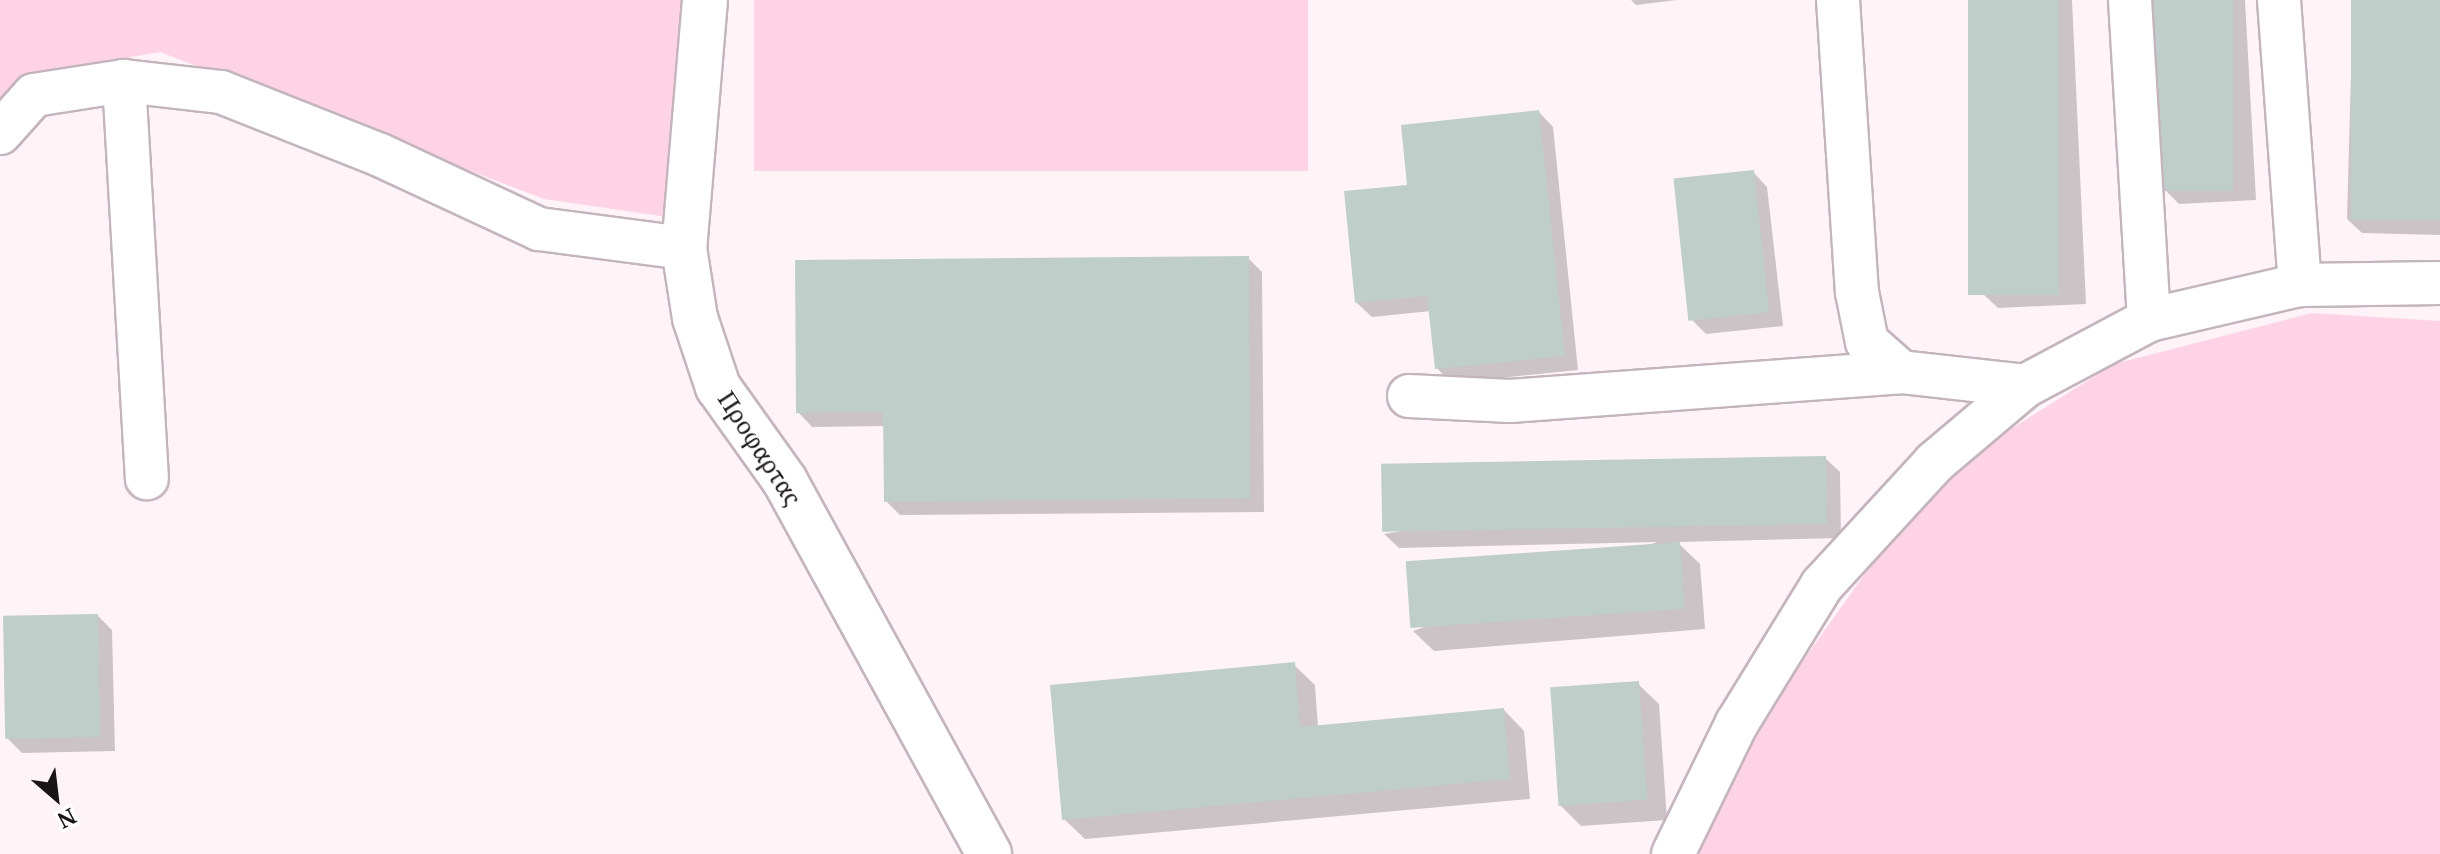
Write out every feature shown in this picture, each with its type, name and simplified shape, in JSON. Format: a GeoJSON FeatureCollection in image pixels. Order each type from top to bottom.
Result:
{"type":"FeatureCollection","features":[{"type":"Feature","properties":{"kind":"street","name":"Προφαρτας"},"geometry":{"type":"LineString","coordinates":[[705,0],[684,248],[695,318],[718,387],[785,481],[989,854]]}},
{"type":"Feature","properties":{"kind":"street"},"geometry":{"type":"LineString","coordinates":[[1838,0],[1857,292],[1867,342],[1901,372]]}},
{"type":"Feature","properties":{"kind":"street"},"geometry":{"type":"LineString","coordinates":[[2130,0],[2149,320]]}},
{"type":"Feature","properties":{"kind":"street"},"geometry":{"type":"LineString","coordinates":[[2279,0],[2300,285]]}},
{"type":"Feature","properties":{"kind":"street"},"geometry":{"type":"LineString","coordinates":[[124,81],[147,478]]}},
{"type":"Feature","properties":{"kind":"street"},"geometry":{"type":"LineString","coordinates":[[0,133],[34,95],[124,81],[221,92],[380,155],[539,229],[684,248]]}},
{"type":"Feature","properties":{"kind":"street"},"geometry":{"type":"LineString","coordinates":[[1673,854],[1737,723],[1822,585],[1934,463],[2025,386],[2149,320],[2300,285],[2440,283]]}},
{"type":"Feature","properties":{"kind":"street"},"geometry":{"type":"LineString","coordinates":[[1409,396],[1510,401],[1901,372],[2025,386]]}},
{"type":"Feature","properties":{"kind":"shaded area"},"geometry":{"type":"Polygon","coordinates":[[[0,0],[693,0],[674,218],[544,199],[160,52],[33,74],[0,114],[0,0]]]}},
{"type":"Feature","properties":{"kind":"shaded area"},"geometry":{"type":"Polygon","coordinates":[[[754,0],[1308,0],[1308,171],[754,171],[754,0]]]}},
{"type":"Feature","properties":{"kind":"shaded area"},"geometry":{"type":"Polygon","coordinates":[[[2312,313],[2440,321],[2440,854],[1694,854],[1740,749],[1882,550],[1981,448],[2114,364],[2312,313]]]}},
{"type":"Feature","properties":{"kind":"building"},"geometry":{"type":"Polygon","coordinates":[[[1968,0],[2059,0],[2059,295],[1968,295],[1968,0]]]}},
{"type":"Feature","properties":{"kind":"building"},"geometry":{"type":"Polygon","coordinates":[[[2153,0],[2233,0],[2233,191],[2153,191],[2153,0]]]}},
{"type":"Feature","properties":{"kind":"building"},"geometry":{"type":"Polygon","coordinates":[[[2351,0],[2440,0],[2440,220],[2351,220],[2351,0]]]}},
{"type":"Feature","properties":{"kind":"building"},"geometry":{"type":"Polygon","coordinates":[[[1539,110],[1565,356],[1435,369],[1427,296],[1355,303],[1344,191],[1407,185],[1401,125],[1539,110]]]}},
{"type":"Feature","properties":{"kind":"building"},"geometry":{"type":"Polygon","coordinates":[[[1754,170],[1769,312],[1688,321],[1673,178],[1754,170]]]}},
{"type":"Feature","properties":{"kind":"building"},"geometry":{"type":"Polygon","coordinates":[[[1249,256],[1250,498],[884,502],[883,412],[796,413],[795,260],[1249,256]]]}},
{"type":"Feature","properties":{"kind":"building"},"geometry":{"type":"Polygon","coordinates":[[[1826,456],[1827,524],[1382,532],[1381,464],[1826,456]]]}},
{"type":"Feature","properties":{"kind":"building"},"geometry":{"type":"Polygon","coordinates":[[[1680,542],[1685,609],[1410,628],[1406,561],[1680,542]]]}},
{"type":"Feature","properties":{"kind":"building"},"geometry":{"type":"Polygon","coordinates":[[[98,614],[100,737],[5,739],[3,616],[98,614]]]}},
{"type":"Feature","properties":{"kind":"building"},"geometry":{"type":"Polygon","coordinates":[[[1295,662],[1300,727],[1504,708],[1510,779],[1062,820],[1050,685],[1295,662]]]}},
{"type":"Feature","properties":{"kind":"building"},"geometry":{"type":"Polygon","coordinates":[[[1639,681],[1647,800],[1559,806],[1550,687],[1639,681]]]}}]}
